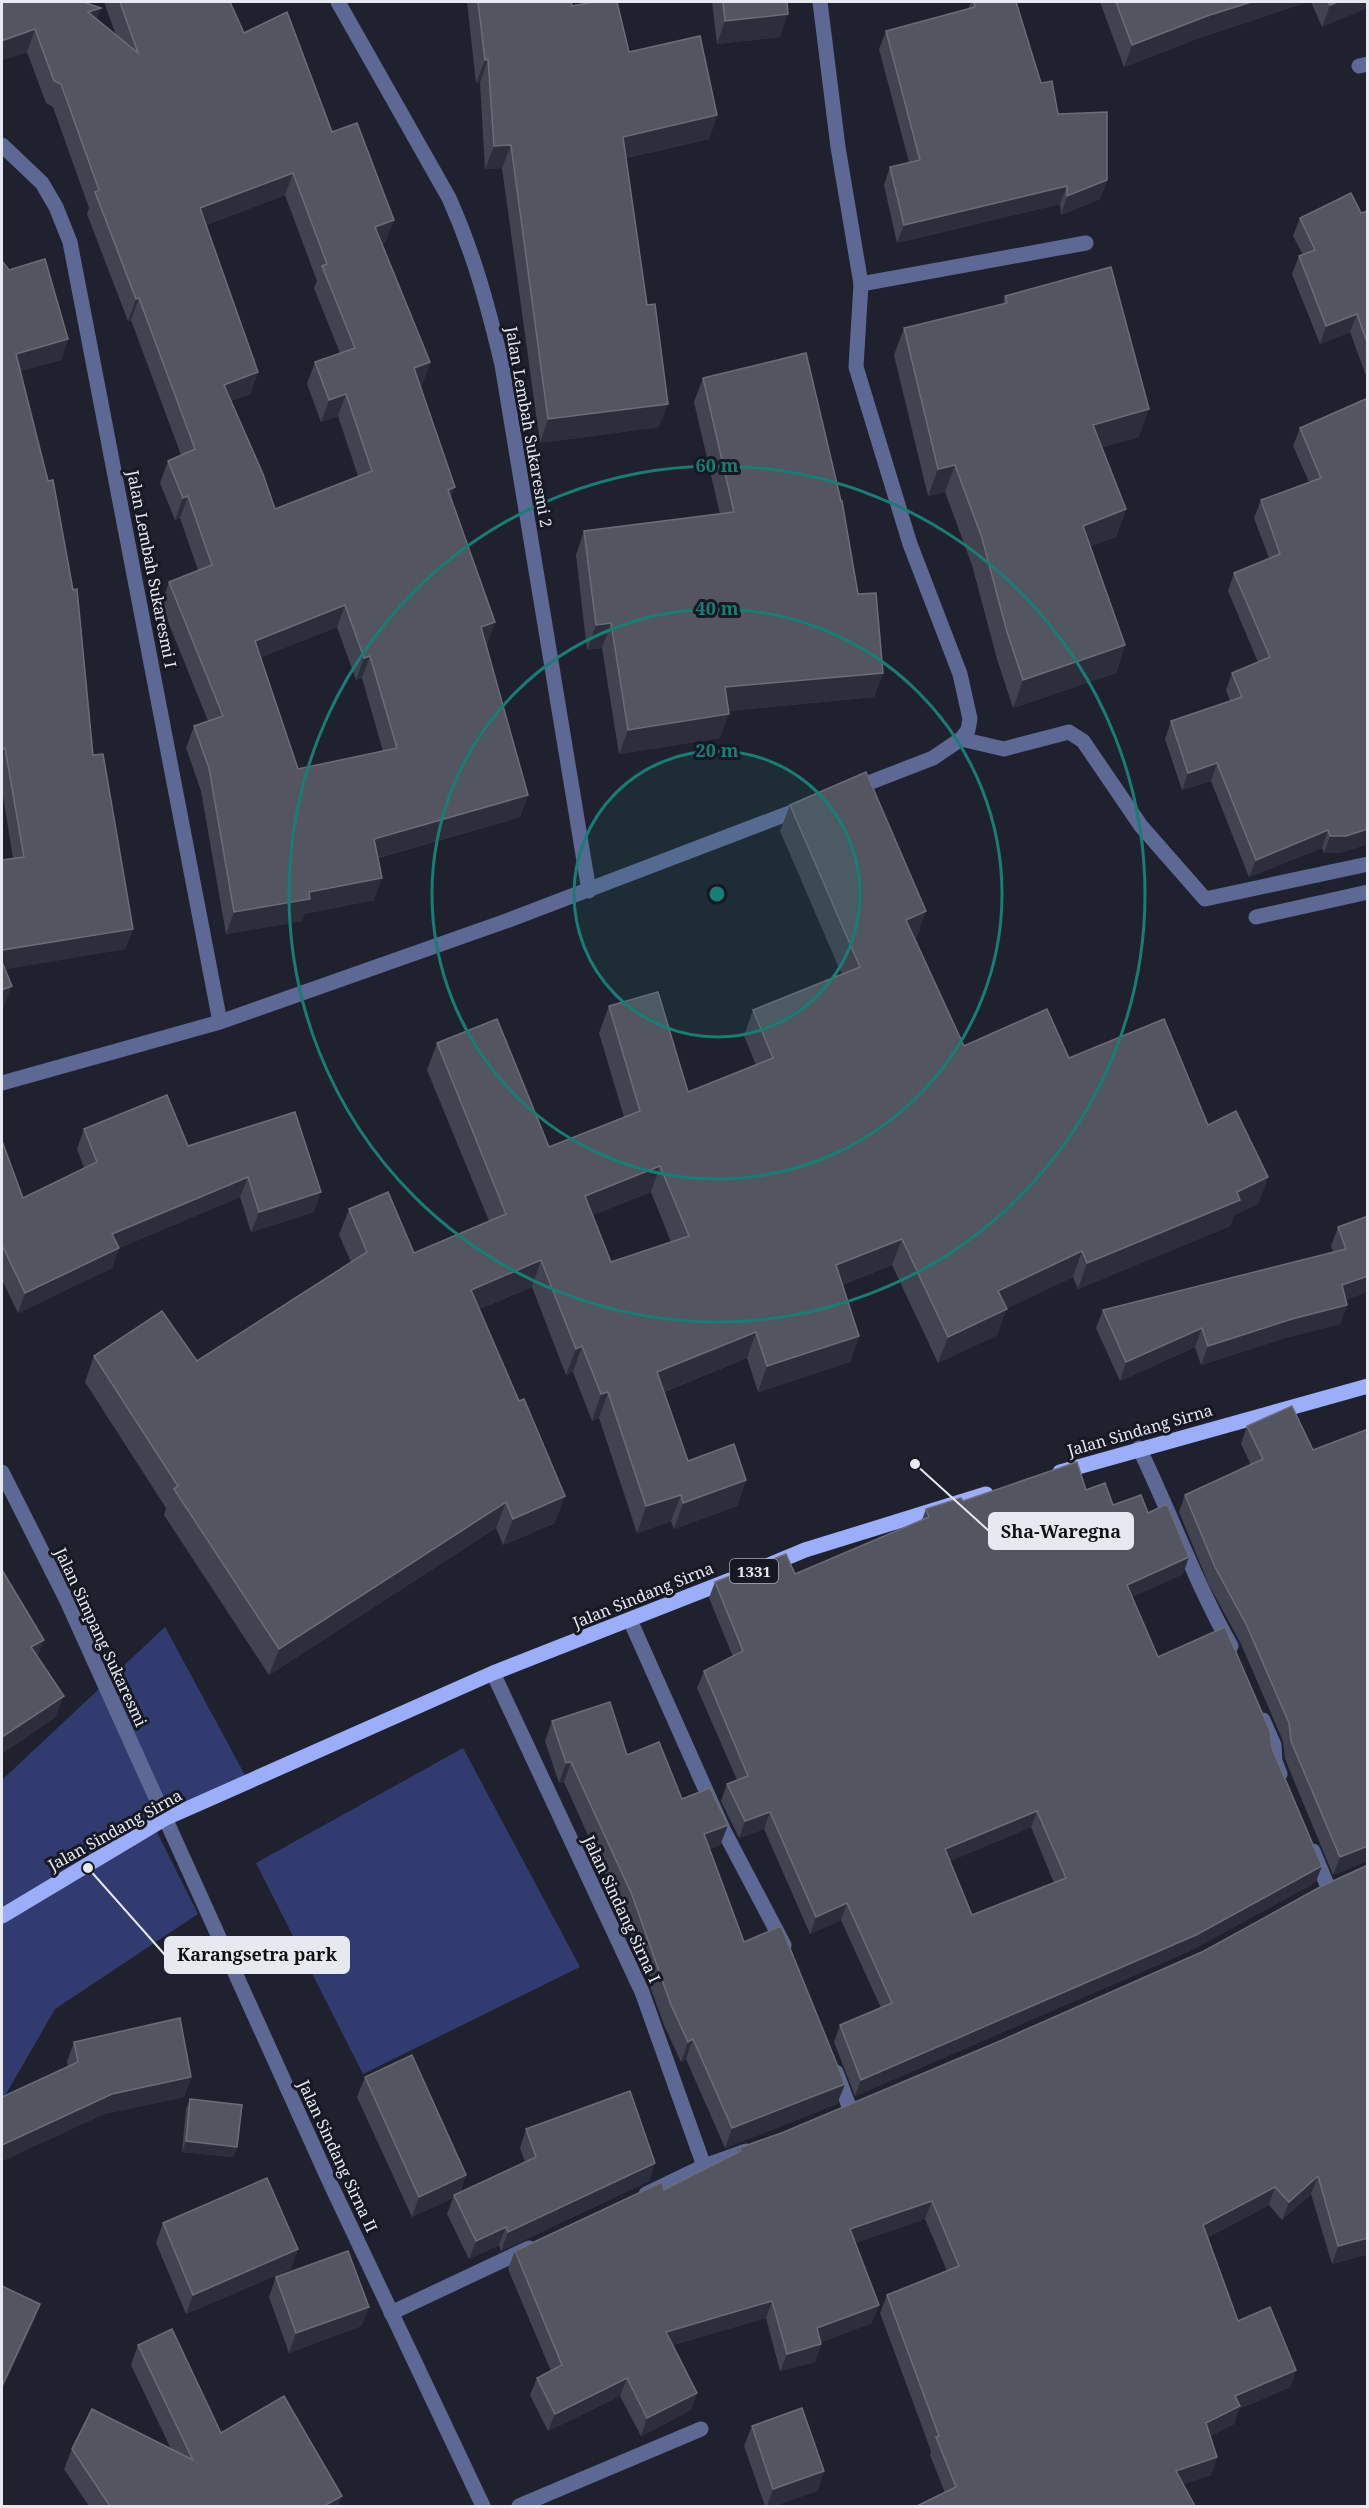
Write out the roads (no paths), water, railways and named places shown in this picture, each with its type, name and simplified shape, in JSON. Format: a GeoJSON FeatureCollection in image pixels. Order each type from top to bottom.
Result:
{"type":"FeatureCollection","features":[{"type":"Feature","properties":{"kind":"main road","name":"Jalan Sindang Sirna"},"geometry":{"type":"LineString","coordinates":[[1051,1474],[1368,1386]]}},
{"type":"Feature","properties":{"kind":"main road","name":"Jalan Sindang Sirna"},"geometry":{"type":"LineString","coordinates":[[2,1916],[164,1819],[494,1673],[805,1550],[996,1491]]}},
{"type":"Feature","properties":{"kind":"street","name":"Jalan Lembah Sukaresmi 2"},"geometry":{"type":"LineString","coordinates":[[338,2],[449,198],[463,228],[485,290],[502,365],[589,891]]}},
{"type":"Feature","properties":{"kind":"street"},"geometry":{"type":"LineString","coordinates":[[820,2],[838,147],[861,284],[856,367],[910,544],[960,674],[970,719],[969,730],[961,739],[933,758],[836,795]]}},
{"type":"Feature","properties":{"kind":"street","name":"Jalan Lembah Sukaresmi I"},"geometry":{"type":"LineString","coordinates":[[2,145],[42,183],[56,207],[70,242],[220,1022]]}},
{"type":"Feature","properties":{"kind":"street"},"geometry":{"type":"LineString","coordinates":[[861,284],[1086,243]]}},
{"type":"Feature","properties":{"kind":"street"},"geometry":{"type":"LineString","coordinates":[[961,739],[1004,749],[1070,732],[1083,741],[1141,826],[1205,899],[1368,864]]}},
{"type":"Feature","properties":{"kind":"street"},"geometry":{"type":"LineString","coordinates":[[2,1083],[220,1022],[589,891],[815,804]]}},
{"type":"Feature","properties":{"kind":"street"},"geometry":{"type":"LineString","coordinates":[[1256,917],[1368,892]]}},
{"type":"Feature","properties":{"kind":"street"},"geometry":{"type":"LineString","coordinates":[[1139,1448],[1200,1589],[1237,1658]]}},
{"type":"Feature","properties":{"kind":"street","name":"Jalan Simpang Sukaresmi"},"geometry":{"type":"LineString","coordinates":[[2,1472],[67,1602],[164,1819]]}},
{"type":"Feature","properties":{"kind":"street"},"geometry":{"type":"LineString","coordinates":[[630,1620],[724,1831],[790,1958]]}},
{"type":"Feature","properties":{"kind":"street","name":"Jalan Sindang Sirna I"},"geometry":{"type":"LineString","coordinates":[[494,1673],[642,1992],[705,2166]]}},
{"type":"Feature","properties":{"kind":"street"},"geometry":{"type":"LineString","coordinates":[[1255,1701],[1274,1744],[1275,1761],[1288,1793]]}},
{"type":"Feature","properties":{"kind":"street","name":"Jalan Sindang Sirna II"},"geometry":{"type":"LineString","coordinates":[[164,1819],[391,2313],[483,2506]]}},
{"type":"Feature","properties":{"kind":"street"},"geometry":{"type":"LineString","coordinates":[[1306,1834],[1328,1887]]}},
{"type":"Feature","properties":{"kind":"street"},"geometry":{"type":"LineString","coordinates":[[829,2055],[850,2109]]}},
{"type":"Feature","properties":{"kind":"street"},"geometry":{"type":"LineString","coordinates":[[629,2202],[705,2166],[764,2145]]}},
{"type":"Feature","properties":{"kind":"street"},"geometry":{"type":"LineString","coordinates":[[391,2313],[542,2242]]}},
{"type":"Feature","properties":{"kind":"street"},"geometry":{"type":"LineString","coordinates":[[519,2506],[700,2429]]}},
{"type":"Feature","properties":{"kind":"place","name":"Sha-Waregna"},"geometry":{"type":"Point","coordinates":[915,1464]}},
{"type":"Feature","properties":{"kind":"place","name":"Karangsetra park"},"geometry":{"type":"Point","coordinates":[88,1868]}}]}
